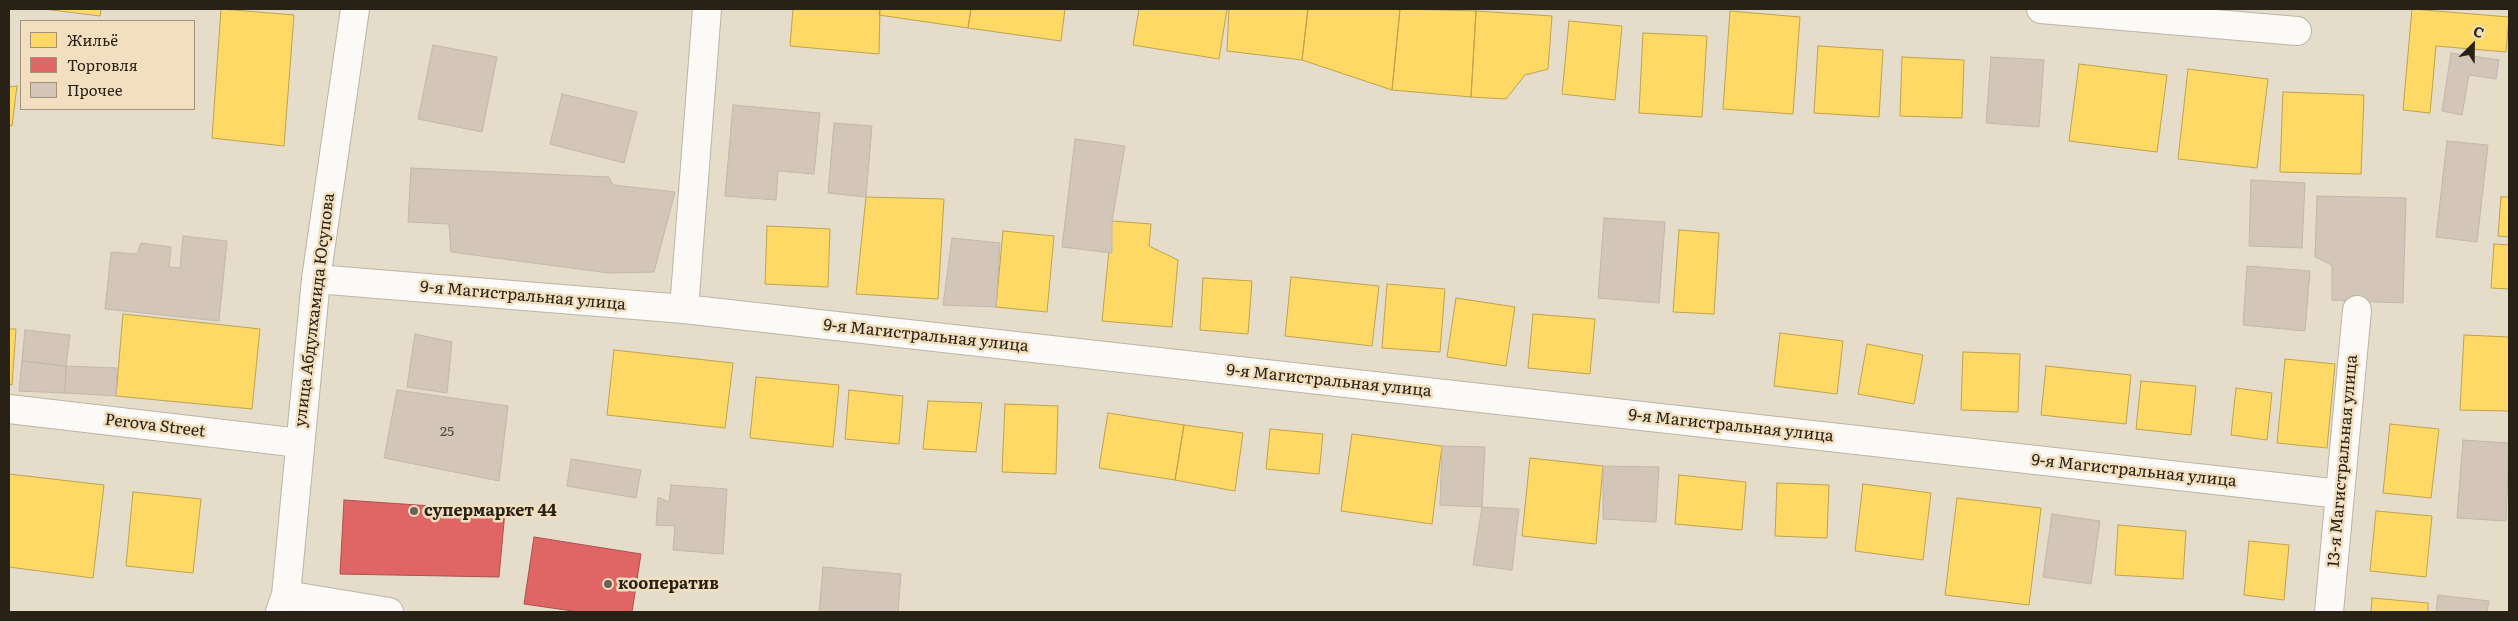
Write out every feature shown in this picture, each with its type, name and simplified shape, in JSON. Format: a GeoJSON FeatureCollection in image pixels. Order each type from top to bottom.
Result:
{"type":"FeatureCollection","features":[{"type":"Feature","properties":{"kind":"street","name":"улица Абдулхамида Юсупова"},"geometry":{"type":"LineString","coordinates":[[283,604],[316,279],[355,9]]}},
{"type":"Feature","properties":{"kind":"street"},"geometry":{"type":"LineString","coordinates":[[684,308],[707,9]]}},
{"type":"Feature","properties":{"kind":"street"},"geometry":{"type":"LineString","coordinates":[[2041,9],[2297,31]]}},
{"type":"Feature","properties":{"kind":"street","name":"9-я Магистральная улица"},"geometry":{"type":"LineString","coordinates":[[316,279],[684,308],[2340,494]]}},
{"type":"Feature","properties":{"kind":"street","name":"13-я Магистральная улица"},"geometry":{"type":"LineString","coordinates":[[2329,612],[2357,310]]}},
{"type":"Feature","properties":{"kind":"street","name":"Perova Street"},"geometry":{"type":"LineString","coordinates":[[9,409],[300,443]]}},
{"type":"Feature","properties":{"kind":"street"},"geometry":{"type":"LineString","coordinates":[[283,604],[389,612]]}},
{"type":"Feature","properties":{"kind":"building: Жильё"},"geometry":{"type":"Polygon","coordinates":[[[43,9],[101,9],[100,16],[43,9]]]}},
{"type":"Feature","properties":{"kind":"building: Жильё"},"geometry":{"type":"Polygon","coordinates":[[[221,9],[294,15],[284,146],[212,138],[221,9]]]}},
{"type":"Feature","properties":{"kind":"building: Жильё"},"geometry":{"type":"Polygon","coordinates":[[[793,9],[880,9],[879,54],[790,46],[793,9]]]}},
{"type":"Feature","properties":{"kind":"building: Жильё"},"geometry":{"type":"Polygon","coordinates":[[[880,9],[971,9],[968,28],[879,15],[880,9]]]}},
{"type":"Feature","properties":{"kind":"building: Жильё"},"geometry":{"type":"Polygon","coordinates":[[[971,9],[1065,9],[1061,41],[968,28],[971,9]]]}},
{"type":"Feature","properties":{"kind":"building: Жильё"},"geometry":{"type":"Polygon","coordinates":[[[1139,9],[1227,9],[1219,59],[1133,45],[1139,9]]]}},
{"type":"Feature","properties":{"kind":"building: Жильё"},"geometry":{"type":"Polygon","coordinates":[[[1229,9],[1308,9],[1302,60],[1227,51],[1229,9]]]}},
{"type":"Feature","properties":{"kind":"building: Жильё"},"geometry":{"type":"Polygon","coordinates":[[[1308,9],[1400,9],[1392,90],[1302,60],[1308,9]]]}},
{"type":"Feature","properties":{"kind":"building: Жильё"},"geometry":{"type":"Polygon","coordinates":[[[1400,9],[1476,11],[1471,97],[1392,90],[1400,9]]]}},
{"type":"Feature","properties":{"kind":"building: Жильё"},"geometry":{"type":"Polygon","coordinates":[[[2412,9],[2509,17],[2506,52],[2436,46],[2430,113],[2403,110],[2412,9]]]}},
{"type":"Feature","properties":{"kind":"building: Жильё"},"geometry":{"type":"Polygon","coordinates":[[[1476,11],[1552,16],[1548,69],[1525,75],[1506,99],[1471,97],[1476,11]]]}},
{"type":"Feature","properties":{"kind":"building: Жильё"},"geometry":{"type":"Polygon","coordinates":[[[1730,11],[1800,17],[1793,114],[1723,109],[1730,11]]]}},
{"type":"Feature","properties":{"kind":"building: Жильё"},"geometry":{"type":"Polygon","coordinates":[[[1569,21],[1622,26],[1615,100],[1562,94],[1569,21]]]}},
{"type":"Feature","properties":{"kind":"building: Жильё"},"geometry":{"type":"Polygon","coordinates":[[[1643,33],[1707,36],[1702,117],[1639,113],[1643,33]]]}},
{"type":"Feature","properties":{"kind":"building: Жильё"},"geometry":{"type":"Polygon","coordinates":[[[1818,46],[1883,50],[1879,117],[1814,113],[1818,46]]]}},
{"type":"Feature","properties":{"kind":"building: Жильё"},"geometry":{"type":"Polygon","coordinates":[[[1902,57],[1964,60],[1962,118],[1900,116],[1902,57]]]}},
{"type":"Feature","properties":{"kind":"building: Жильё"},"geometry":{"type":"Polygon","coordinates":[[[2079,64],[2167,75],[2157,152],[2069,141],[2079,64]]]}},
{"type":"Feature","properties":{"kind":"building: Жильё"},"geometry":{"type":"Polygon","coordinates":[[[2188,69],[2268,79],[2257,168],[2178,159],[2188,69]]]}},
{"type":"Feature","properties":{"kind":"building: Жильё"},"geometry":{"type":"Polygon","coordinates":[[[17,86],[12,126],[9,125],[9,87],[17,86]]]}},
{"type":"Feature","properties":{"kind":"building: Жильё"},"geometry":{"type":"Polygon","coordinates":[[[2283,92],[2364,95],[2361,174],[2280,172],[2283,92]]]}},
{"type":"Feature","properties":{"kind":"building: Жильё"},"geometry":{"type":"Polygon","coordinates":[[[866,197],[944,199],[938,299],[856,294],[866,197]]]}},
{"type":"Feature","properties":{"kind":"building: Жильё"},"geometry":{"type":"Polygon","coordinates":[[[2501,197],[2509,197],[2509,237],[2498,236],[2501,197]]]}},
{"type":"Feature","properties":{"kind":"building: Жильё"},"geometry":{"type":"Polygon","coordinates":[[[1112,221],[1151,224],[1149,246],[1178,260],[1172,327],[1102,321],[1112,221]]]}},
{"type":"Feature","properties":{"kind":"building: Жильё"},"geometry":{"type":"Polygon","coordinates":[[[767,226],[830,229],[828,287],[765,284],[767,226]]]}},
{"type":"Feature","properties":{"kind":"building: Жильё"},"geometry":{"type":"Polygon","coordinates":[[[1679,230],[1719,233],[1714,314],[1673,312],[1679,230]]]}},
{"type":"Feature","properties":{"kind":"building: Жильё"},"geometry":{"type":"Polygon","coordinates":[[[1003,231],[1054,236],[1047,312],[996,307],[1003,231]]]}},
{"type":"Feature","properties":{"kind":"building: Жильё"},"geometry":{"type":"Polygon","coordinates":[[[2494,244],[2509,245],[2509,289],[2491,288],[2494,244]]]}},
{"type":"Feature","properties":{"kind":"building: Жильё"},"geometry":{"type":"Polygon","coordinates":[[[1291,277],[1379,286],[1372,346],[1285,336],[1291,277]]]}},
{"type":"Feature","properties":{"kind":"building: Жильё"},"geometry":{"type":"Polygon","coordinates":[[[1203,278],[1252,281],[1248,334],[1200,330],[1203,278]]]}},
{"type":"Feature","properties":{"kind":"building: Жильё"},"geometry":{"type":"Polygon","coordinates":[[[1387,284],[1445,289],[1440,352],[1382,348],[1387,284]]]}},
{"type":"Feature","properties":{"kind":"building: Жильё"},"geometry":{"type":"Polygon","coordinates":[[[1456,298],[1515,307],[1506,366],[1447,357],[1456,298]]]}},
{"type":"Feature","properties":{"kind":"building: Жильё"},"geometry":{"type":"Polygon","coordinates":[[[123,314],[260,329],[252,409],[116,396],[123,314]]]}},
{"type":"Feature","properties":{"kind":"building: Жильё"},"geometry":{"type":"Polygon","coordinates":[[[1533,314],[1595,319],[1590,374],[1528,368],[1533,314]]]}},
{"type":"Feature","properties":{"kind":"building: Жильё"},"geometry":{"type":"Polygon","coordinates":[[[9,329],[16,329],[12,385],[9,384],[9,329]]]}},
{"type":"Feature","properties":{"kind":"building: Жильё"},"geometry":{"type":"Polygon","coordinates":[[[1780,333],[1843,341],[1837,394],[1774,386],[1780,333]]]}},
{"type":"Feature","properties":{"kind":"building: Жильё"},"geometry":{"type":"Polygon","coordinates":[[[2464,335],[2509,337],[2509,411],[2460,410],[2464,335]]]}},
{"type":"Feature","properties":{"kind":"building: Жильё"},"geometry":{"type":"Polygon","coordinates":[[[1867,344],[1923,355],[1914,404],[1858,394],[1867,344]]]}},
{"type":"Feature","properties":{"kind":"building: Жильё"},"geometry":{"type":"Polygon","coordinates":[[[614,350],[733,363],[725,428],[607,415],[614,350]]]}},
{"type":"Feature","properties":{"kind":"building: Жильё"},"geometry":{"type":"Polygon","coordinates":[[[1963,352],[2020,354],[2018,412],[1961,410],[1963,352]]]}},
{"type":"Feature","properties":{"kind":"building: Жильё"},"geometry":{"type":"Polygon","coordinates":[[[2285,359],[2335,364],[2327,448],[2277,443],[2285,359]]]}},
{"type":"Feature","properties":{"kind":"building: Жильё"},"geometry":{"type":"Polygon","coordinates":[[[2046,366],[2131,375],[2126,424],[2041,415],[2046,366]]]}},
{"type":"Feature","properties":{"kind":"building: Жильё"},"geometry":{"type":"Polygon","coordinates":[[[756,377],[839,385],[833,447],[750,438],[756,377]]]}},
{"type":"Feature","properties":{"kind":"building: Жильё"},"geometry":{"type":"Polygon","coordinates":[[[2141,381],[2196,386],[2191,435],[2136,429],[2141,381]]]}},
{"type":"Feature","properties":{"kind":"building: Жильё"},"geometry":{"type":"Polygon","coordinates":[[[2236,388],[2272,393],[2267,440],[2231,435],[2236,388]]]}},
{"type":"Feature","properties":{"kind":"building: Жильё"},"geometry":{"type":"Polygon","coordinates":[[[849,390],[903,396],[899,444],[845,439],[849,390]]]}},
{"type":"Feature","properties":{"kind":"building: Жильё"},"geometry":{"type":"Polygon","coordinates":[[[928,401],[982,403],[976,452],[923,449],[928,401]]]}},
{"type":"Feature","properties":{"kind":"building: Жильё"},"geometry":{"type":"Polygon","coordinates":[[[1005,404],[1058,406],[1056,474],[1002,472],[1005,404]]]}},
{"type":"Feature","properties":{"kind":"building: Жильё"},"geometry":{"type":"Polygon","coordinates":[[[1108,413],[1184,425],[1175,480],[1099,468],[1108,413]]]}},
{"type":"Feature","properties":{"kind":"building: Жильё"},"geometry":{"type":"Polygon","coordinates":[[[2390,424],[2439,429],[2431,498],[2383,493],[2390,424]]]}},
{"type":"Feature","properties":{"kind":"building: Жильё"},"geometry":{"type":"Polygon","coordinates":[[[1184,425],[1243,433],[1235,491],[1175,480],[1184,425]]]}},
{"type":"Feature","properties":{"kind":"building: Жильё"},"geometry":{"type":"Polygon","coordinates":[[[1270,429],[1323,434],[1319,474],[1266,469],[1270,429]]]}},
{"type":"Feature","properties":{"kind":"building: Жильё"},"geometry":{"type":"Polygon","coordinates":[[[1352,434],[1442,446],[1432,524],[1341,511],[1352,434]]]}},
{"type":"Feature","properties":{"kind":"building: Жильё"},"geometry":{"type":"Polygon","coordinates":[[[1530,458],[1603,466],[1596,544],[1522,536],[1530,458]]]}},
{"type":"Feature","properties":{"kind":"building: Жильё"},"geometry":{"type":"Polygon","coordinates":[[[9,474],[104,485],[93,578],[9,567],[9,474]]]}},
{"type":"Feature","properties":{"kind":"building: Жильё"},"geometry":{"type":"Polygon","coordinates":[[[1679,475],[1746,482],[1742,530],[1675,524],[1679,475]]]}},
{"type":"Feature","properties":{"kind":"building: Жильё"},"geometry":{"type":"Polygon","coordinates":[[[1777,483],[1829,485],[1827,538],[1775,536],[1777,483]]]}},
{"type":"Feature","properties":{"kind":"building: Жильё"},"geometry":{"type":"Polygon","coordinates":[[[1863,484],[1931,493],[1923,560],[1855,551],[1863,484]]]}},
{"type":"Feature","properties":{"kind":"building: Жильё"},"geometry":{"type":"Polygon","coordinates":[[[133,492],[201,499],[193,573],[126,566],[133,492]]]}},
{"type":"Feature","properties":{"kind":"building: Жильё"},"geometry":{"type":"Polygon","coordinates":[[[1957,498],[2041,508],[2029,605],[1945,595],[1957,498]]]}},
{"type":"Feature","properties":{"kind":"building: Жильё"},"geometry":{"type":"Polygon","coordinates":[[[2376,511],[2432,516],[2426,577],[2370,571],[2376,511]]]}},
{"type":"Feature","properties":{"kind":"building: Жильё"},"geometry":{"type":"Polygon","coordinates":[[[2118,525],[2186,531],[2183,579],[2115,575],[2118,525]]]}},
{"type":"Feature","properties":{"kind":"building: Жильё"},"geometry":{"type":"Polygon","coordinates":[[[2249,541],[2289,545],[2284,600],[2244,595],[2249,541]]]}},
{"type":"Feature","properties":{"kind":"building: Жильё"},"geometry":{"type":"Polygon","coordinates":[[[2372,598],[2428,603],[2428,612],[2371,612],[2372,598]]]}},
{"type":"Feature","properties":{"kind":"building: Торговля"},"geometry":{"type":"Polygon","coordinates":[[[344,500],[505,511],[499,577],[340,574],[344,500]]]}},
{"type":"Feature","properties":{"kind":"building: Торговля"},"geometry":{"type":"Polygon","coordinates":[[[534,537],[641,554],[632,612],[580,612],[524,604],[534,537]]]}},
{"type":"Feature","properties":{"kind":"building: Прочее"},"geometry":{"type":"Polygon","coordinates":[[[433,45],[497,57],[482,132],[418,119],[433,45]]]}},
{"type":"Feature","properties":{"kind":"building: Прочее"},"geometry":{"type":"Polygon","coordinates":[[[2451,53],[2499,60],[2496,79],[2469,75],[2462,115],[2442,111],[2451,53]]]}},
{"type":"Feature","properties":{"kind":"building: Прочее"},"geometry":{"type":"Polygon","coordinates":[[[1991,57],[2044,60],[2039,127],[1986,123],[1991,57]]]}},
{"type":"Feature","properties":{"kind":"building: Прочее"},"geometry":{"type":"Polygon","coordinates":[[[562,94],[637,112],[624,163],[550,144],[562,94]]]}},
{"type":"Feature","properties":{"kind":"building: Прочее"},"geometry":{"type":"Polygon","coordinates":[[[733,105],[820,113],[814,174],[778,171],[776,200],[725,196],[733,105]]]}},
{"type":"Feature","properties":{"kind":"building: Прочее"},"geometry":{"type":"Polygon","coordinates":[[[834,123],[872,126],[866,197],[828,193],[834,123]]]}},
{"type":"Feature","properties":{"kind":"building: Прочее"},"geometry":{"type":"Polygon","coordinates":[[[1075,139],[1125,146],[1112,221],[1112,253],[1062,247],[1075,139]]]}},
{"type":"Feature","properties":{"kind":"building: Прочее"},"geometry":{"type":"Polygon","coordinates":[[[2447,141],[2488,145],[2477,242],[2436,237],[2447,141]]]}},
{"type":"Feature","properties":{"kind":"building: Прочее"},"geometry":{"type":"Polygon","coordinates":[[[411,168],[609,177],[613,185],[675,192],[654,272],[609,273],[451,252],[449,224],[408,222],[411,168]]]}},
{"type":"Feature","properties":{"kind":"building: Прочее"},"geometry":{"type":"Polygon","coordinates":[[[2251,180],[2305,183],[2302,248],[2249,246],[2251,180]]]}},
{"type":"Feature","properties":{"kind":"building: Прочее"},"geometry":{"type":"Polygon","coordinates":[[[2317,196],[2406,198],[2403,303],[2332,300],[2332,265],[2315,257],[2317,196]]]}},
{"type":"Feature","properties":{"kind":"building: Прочее"},"geometry":{"type":"Polygon","coordinates":[[[1604,218],[1665,222],[1659,303],[1598,298],[1604,218]]]}},
{"type":"Feature","properties":{"kind":"building: Прочее"},"geometry":{"type":"Polygon","coordinates":[[[183,236],[227,241],[219,321],[105,309],[111,252],[137,254],[141,243],[171,247],[169,267],[180,268],[183,236]]]}},
{"type":"Feature","properties":{"kind":"building: Прочее"},"geometry":{"type":"Polygon","coordinates":[[[952,238],[1000,243],[996,307],[943,305],[952,238]]]}},
{"type":"Feature","properties":{"kind":"building: Прочее"},"geometry":{"type":"Polygon","coordinates":[[[2247,266],[2310,271],[2305,331],[2243,325],[2247,266]]]}},
{"type":"Feature","properties":{"kind":"building: Прочее"},"geometry":{"type":"Polygon","coordinates":[[[25,330],[70,335],[66,366],[22,361],[25,330]]]}},
{"type":"Feature","properties":{"kind":"building: Прочее"},"geometry":{"type":"Polygon","coordinates":[[[415,334],[452,342],[447,393],[407,387],[415,334]]]}},
{"type":"Feature","properties":{"kind":"building: Прочее"},"geometry":{"type":"Polygon","coordinates":[[[22,361],[66,366],[65,393],[19,391],[22,361]]]}},
{"type":"Feature","properties":{"kind":"building: Прочее"},"geometry":{"type":"Polygon","coordinates":[[[66,366],[117,368],[116,396],[65,393],[66,366]]]}},
{"type":"Feature","properties":{"kind":"building: Прочее"},"geometry":{"type":"Polygon","coordinates":[[[397,390],[508,406],[499,481],[384,458],[397,390]]]}},
{"type":"Feature","properties":{"kind":"building: Прочее"},"geometry":{"type":"Polygon","coordinates":[[[2463,440],[2509,443],[2506,521],[2457,518],[2463,440]]]}},
{"type":"Feature","properties":{"kind":"building: Прочее"},"geometry":{"type":"Polygon","coordinates":[[[1442,446],[1485,447],[1482,507],[1440,505],[1442,446]]]}},
{"type":"Feature","properties":{"kind":"building: Прочее"},"geometry":{"type":"Polygon","coordinates":[[[571,459],[641,470],[636,498],[567,486],[571,459]]]}},
{"type":"Feature","properties":{"kind":"building: Прочее"},"geometry":{"type":"Polygon","coordinates":[[[1603,466],[1659,467],[1656,522],[1603,519],[1603,466]]]}},
{"type":"Feature","properties":{"kind":"building: Прочее"},"geometry":{"type":"Polygon","coordinates":[[[671,485],[727,489],[723,554],[673,550],[675,526],[656,525],[658,497],[669,502],[671,485]]]}},
{"type":"Feature","properties":{"kind":"building: Прочее"},"geometry":{"type":"Polygon","coordinates":[[[1482,507],[1519,509],[1512,570],[1473,565],[1482,507]]]}},
{"type":"Feature","properties":{"kind":"building: Прочее"},"geometry":{"type":"Polygon","coordinates":[[[2052,514],[2100,521],[2091,584],[2043,577],[2052,514]]]}},
{"type":"Feature","properties":{"kind":"building: Прочее"},"geometry":{"type":"Polygon","coordinates":[[[823,567],[901,574],[898,612],[819,612],[823,567]]]}},
{"type":"Feature","properties":{"kind":"building: Прочее"},"geometry":{"type":"Polygon","coordinates":[[[2438,595],[2489,601],[2487,612],[2436,612],[2438,595]]]}},
{"type":"Feature","properties":{"kind":"place","name":"супермаркет 44"},"geometry":{"type":"Point","coordinates":[414,511]}},
{"type":"Feature","properties":{"kind":"place","name":"кооператив"},"geometry":{"type":"Point","coordinates":[608,584]}}]}
